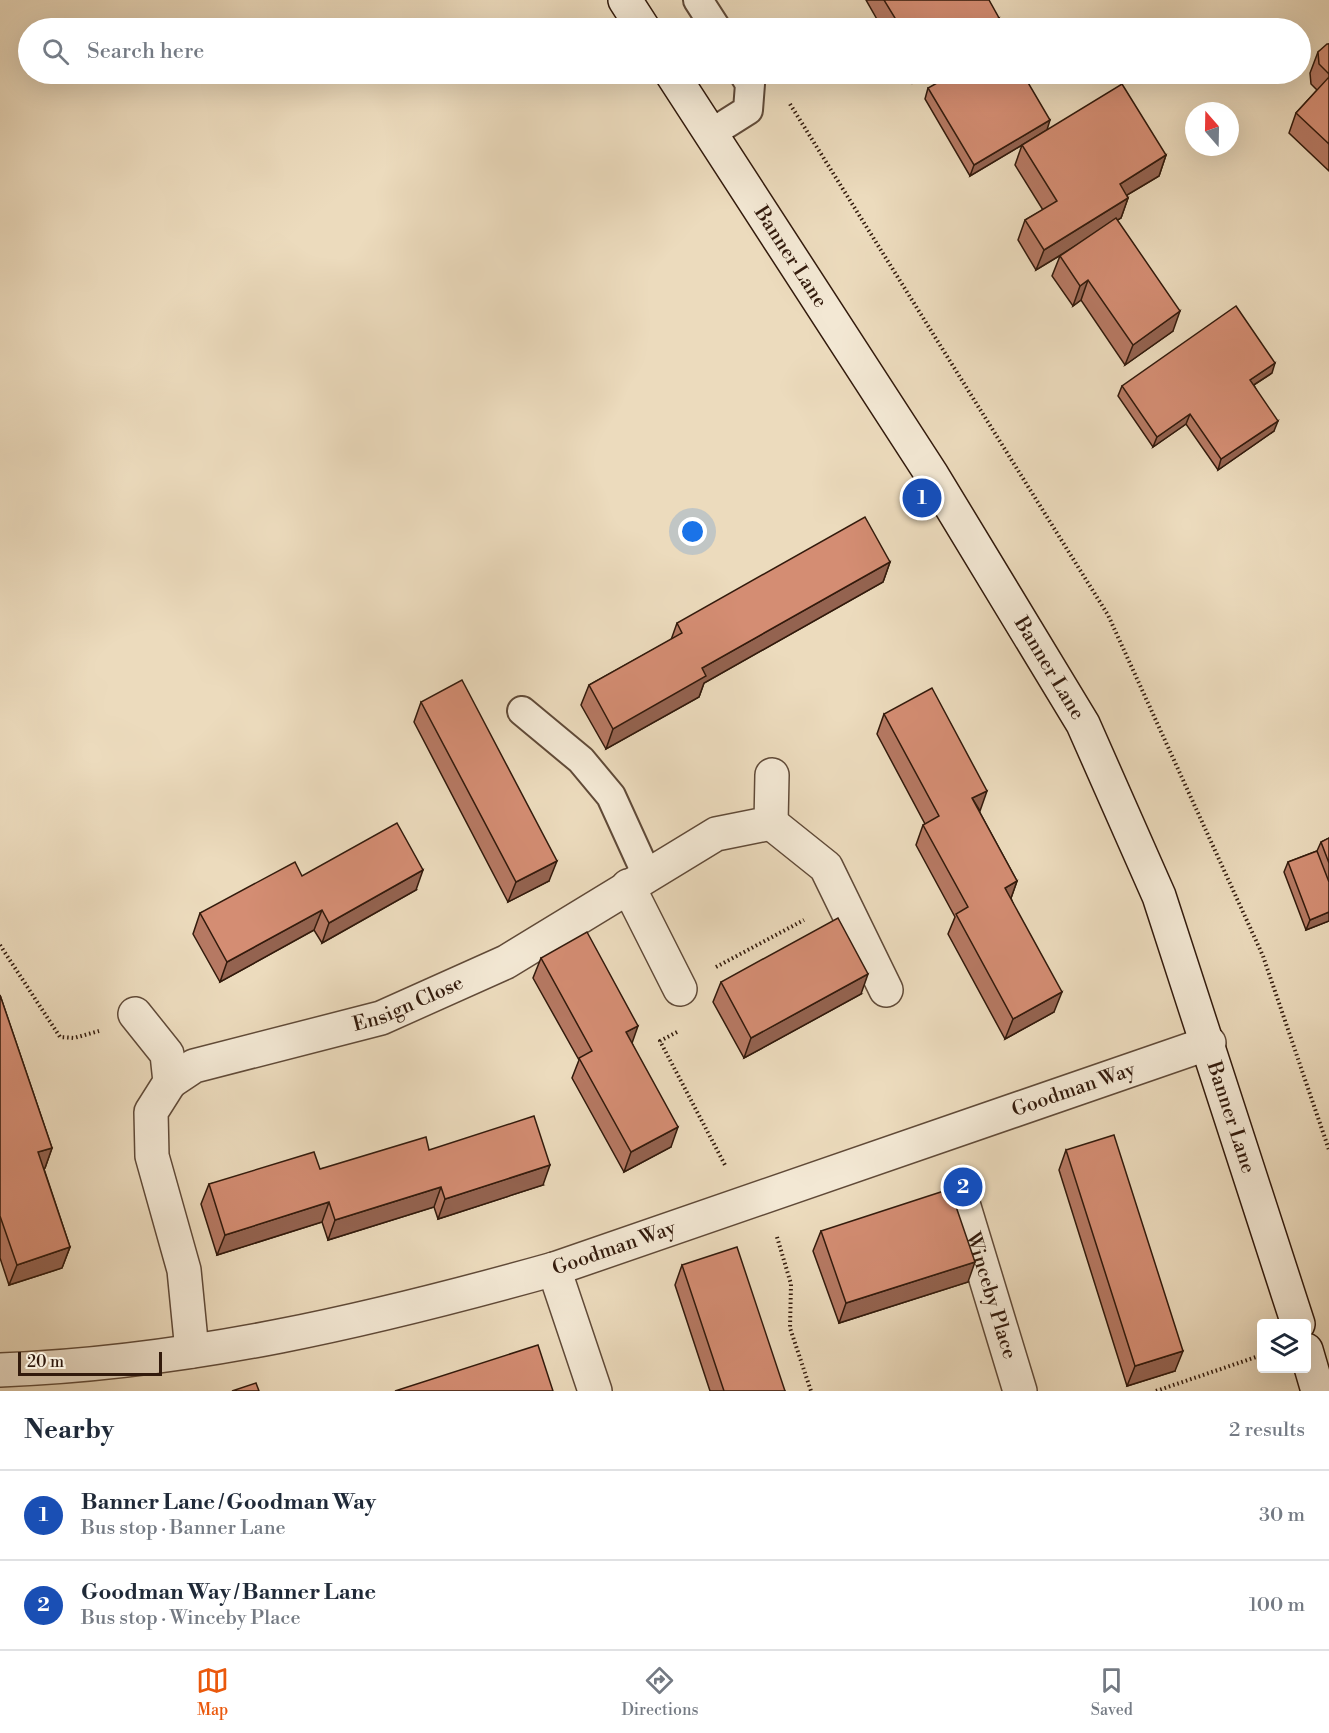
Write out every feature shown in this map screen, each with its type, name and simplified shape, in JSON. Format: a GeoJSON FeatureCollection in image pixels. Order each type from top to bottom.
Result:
{"type":"FeatureCollection","features":[{"type":"Feature","properties":{"kind":"street"},"geometry":{"type":"LineString","coordinates":[[625,0],[637,18]]}},
{"type":"Feature","properties":{"kind":"street","name":"Banner Lane"},"geometry":{"type":"LineString","coordinates":[[678,84],[932,475],[1083,724],[1159,897],[1209,1043],[1297,1319]]}},
{"type":"Feature","properties":{"kind":"street"},"geometry":{"type":"LineString","coordinates":[[772,775],[771,823],[826,867],[886,990]]}},
{"type":"Feature","properties":{"kind":"street","name":"Ensign Close"},"geometry":{"type":"LineString","coordinates":[[192,1351],[184,1270],[152,1156],[151,1112],[170,1082],[194,1066],[381,1018],[506,962],[716,834],[771,823]]}},
{"type":"Feature","properties":{"kind":"street"},"geometry":{"type":"LineString","coordinates":[[638,880],[680,989]]}},
{"type":"Feature","properties":{"kind":"street"},"geometry":{"type":"LineString","coordinates":[[135,1014],[167,1054],[170,1082]]}},
{"type":"Feature","properties":{"kind":"street","name":"Goodman Way"},"geometry":{"type":"LineString","coordinates":[[0,1370],[99,1364],[324,1329],[554,1269],[1209,1043]]}},
{"type":"Feature","properties":{"kind":"street","name":"Winceby Place"},"geometry":{"type":"LineString","coordinates":[[962,1200],[1020,1391]]}},
{"type":"Feature","properties":{"kind":"street"},"geometry":{"type":"LineString","coordinates":[[554,1269],[595,1391]]}},
{"type":"Feature","properties":{"kind":"street"},"geometry":{"type":"LineString","coordinates":[[1311,1367],[1318,1391]]}},
{"type":"Feature","properties":{"kind":"lane"},"geometry":{"type":"LineString","coordinates":[[698,0],[710,18]]}},
{"type":"Feature","properties":{"kind":"lane"},"geometry":{"type":"LineString","coordinates":[[710,134],[747,110],[750,84]]}},
{"type":"Feature","properties":{"kind":"lane"},"geometry":{"type":"LineString","coordinates":[[522,711],[581,760],[611,796],[638,880]]}},
{"type":"Feature","properties":{"kind":"path"},"geometry":{"type":"LineString","coordinates":[[788,100],[1108,615],[1263,956],[1329,1150]]}},
{"type":"Feature","properties":{"kind":"path"},"geometry":{"type":"LineString","coordinates":[[811,1391],[790,1328],[791,1284],[751,1201],[732,1177],[660,1041],[677,1032],[675,1009],[680,989],[842,899]]}},
{"type":"Feature","properties":{"kind":"path"},"geometry":{"type":"LineString","coordinates":[[0,945],[60,1037],[74,1038],[102,1030],[135,1014]]}},
{"type":"Feature","properties":{"kind":"path"},"geometry":{"type":"LineString","coordinates":[[1156,1391],[1257,1357]]}},
{"type":"Feature","properties":{"kind":"building"},"geometry":{"type":"Polygon","coordinates":[[[884,0],[989,0],[999,18],[895,18],[884,0]]]}},
{"type":"Feature","properties":{"kind":"building"},"geometry":{"type":"Polygon","coordinates":[[[1329,44],[1329,74],[1319,64],[1318,52],[1329,44]]]}},
{"type":"Feature","properties":{"kind":"building"},"geometry":{"type":"Polygon","coordinates":[[[1329,77],[1329,144],[1296,113],[1329,77]]]}},
{"type":"Feature","properties":{"kind":"building"},"geometry":{"type":"Polygon","coordinates":[[[935,84],[1029,84],[1050,120],[974,165],[928,88],[935,84]]]}},
{"type":"Feature","properties":{"kind":"building"},"geometry":{"type":"Polygon","coordinates":[[[1122,84],[1166,155],[1120,184],[1128,198],[1044,250],[1025,220],[1057,201],[1022,145],[1122,84]]]}},
{"type":"Feature","properties":{"kind":"building"},"geometry":{"type":"Polygon","coordinates":[[[1116,218],[1180,311],[1133,345],[1088,280],[1080,286],[1060,256],[1116,218]]]}},
{"type":"Feature","properties":{"kind":"building"},"geometry":{"type":"Polygon","coordinates":[[[1236,306],[1275,363],[1250,380],[1278,421],[1221,459],[1190,414],[1157,437],[1122,386],[1236,306]]]}},
{"type":"Feature","properties":{"kind":"building"},"geometry":{"type":"Polygon","coordinates":[[[865,517],[890,562],[702,668],[706,676],[613,729],[589,685],[682,633],[677,623],[865,517]]]}},
{"type":"Feature","properties":{"kind":"building"},"geometry":{"type":"Polygon","coordinates":[[[462,680],[557,861],[516,882],[421,702],[462,680]]]}},
{"type":"Feature","properties":{"kind":"building"},"geometry":{"type":"Polygon","coordinates":[[[932,688],[987,791],[972,798],[1017,881],[1005,888],[1062,992],[1013,1019],[956,914],[968,907],[923,825],[939,816],[884,714],[932,688]]]}},
{"type":"Feature","properties":{"kind":"building"},"geometry":{"type":"Polygon","coordinates":[[[397,823],[423,870],[329,923],[322,910],[227,962],[200,913],[295,862],[302,876],[397,823]]]}},
{"type":"Feature","properties":{"kind":"building"},"geometry":{"type":"Polygon","coordinates":[[[1329,838],[1329,863],[1321,842],[1329,838]]]}},
{"type":"Feature","properties":{"kind":"building"},"geometry":{"type":"Polygon","coordinates":[[[1317,851],[1329,882],[1329,912],[1310,920],[1288,862],[1317,851]]]}},
{"type":"Feature","properties":{"kind":"building"},"geometry":{"type":"Polygon","coordinates":[[[838,918],[868,974],[751,1038],[721,982],[838,918]]]}},
{"type":"Feature","properties":{"kind":"building"},"geometry":{"type":"Polygon","coordinates":[[[587,932],[638,1026],[626,1032],[678,1127],[631,1152],[579,1058],[592,1051],[541,958],[587,932]]]}},
{"type":"Feature","properties":{"kind":"building"},"geometry":{"type":"Polygon","coordinates":[[[0,995],[52,1148],[38,1152],[70,1247],[17,1265],[0,1216],[0,995]]]}},
{"type":"Feature","properties":{"kind":"building"},"geometry":{"type":"Polygon","coordinates":[[[534,1116],[550,1165],[445,1199],[441,1187],[335,1220],[329,1202],[225,1235],[209,1184],[314,1152],[320,1169],[426,1137],[429,1150],[534,1116]]]}},
{"type":"Feature","properties":{"kind":"building"},"geometry":{"type":"Polygon","coordinates":[[[1114,1135],[1183,1351],[1135,1366],[1066,1150],[1114,1135]]]}},
{"type":"Feature","properties":{"kind":"building"},"geometry":{"type":"Polygon","coordinates":[[[950,1189],[975,1262],[846,1303],[821,1231],[950,1189]]]}},
{"type":"Feature","properties":{"kind":"building"},"geometry":{"type":"Polygon","coordinates":[[[737,1247],[785,1391],[724,1391],[682,1265],[737,1247]]]}},
{"type":"Feature","properties":{"kind":"building"},"geometry":{"type":"Polygon","coordinates":[[[538,1345],[553,1391],[395,1391],[538,1345]]]}},
{"type":"Feature","properties":{"kind":"building"},"geometry":{"type":"Polygon","coordinates":[[[256,1383],[259,1391],[232,1391],[256,1383]]]}},
{"type":"Feature","properties":{"kind":"place","name":"Banner Lane / Goodman Way"},"geometry":{"type":"Point","coordinates":[922,498]}},
{"type":"Feature","properties":{"kind":"place","name":"Goodman Way / Banner Lane"},"geometry":{"type":"Point","coordinates":[963,1187]}}]}
